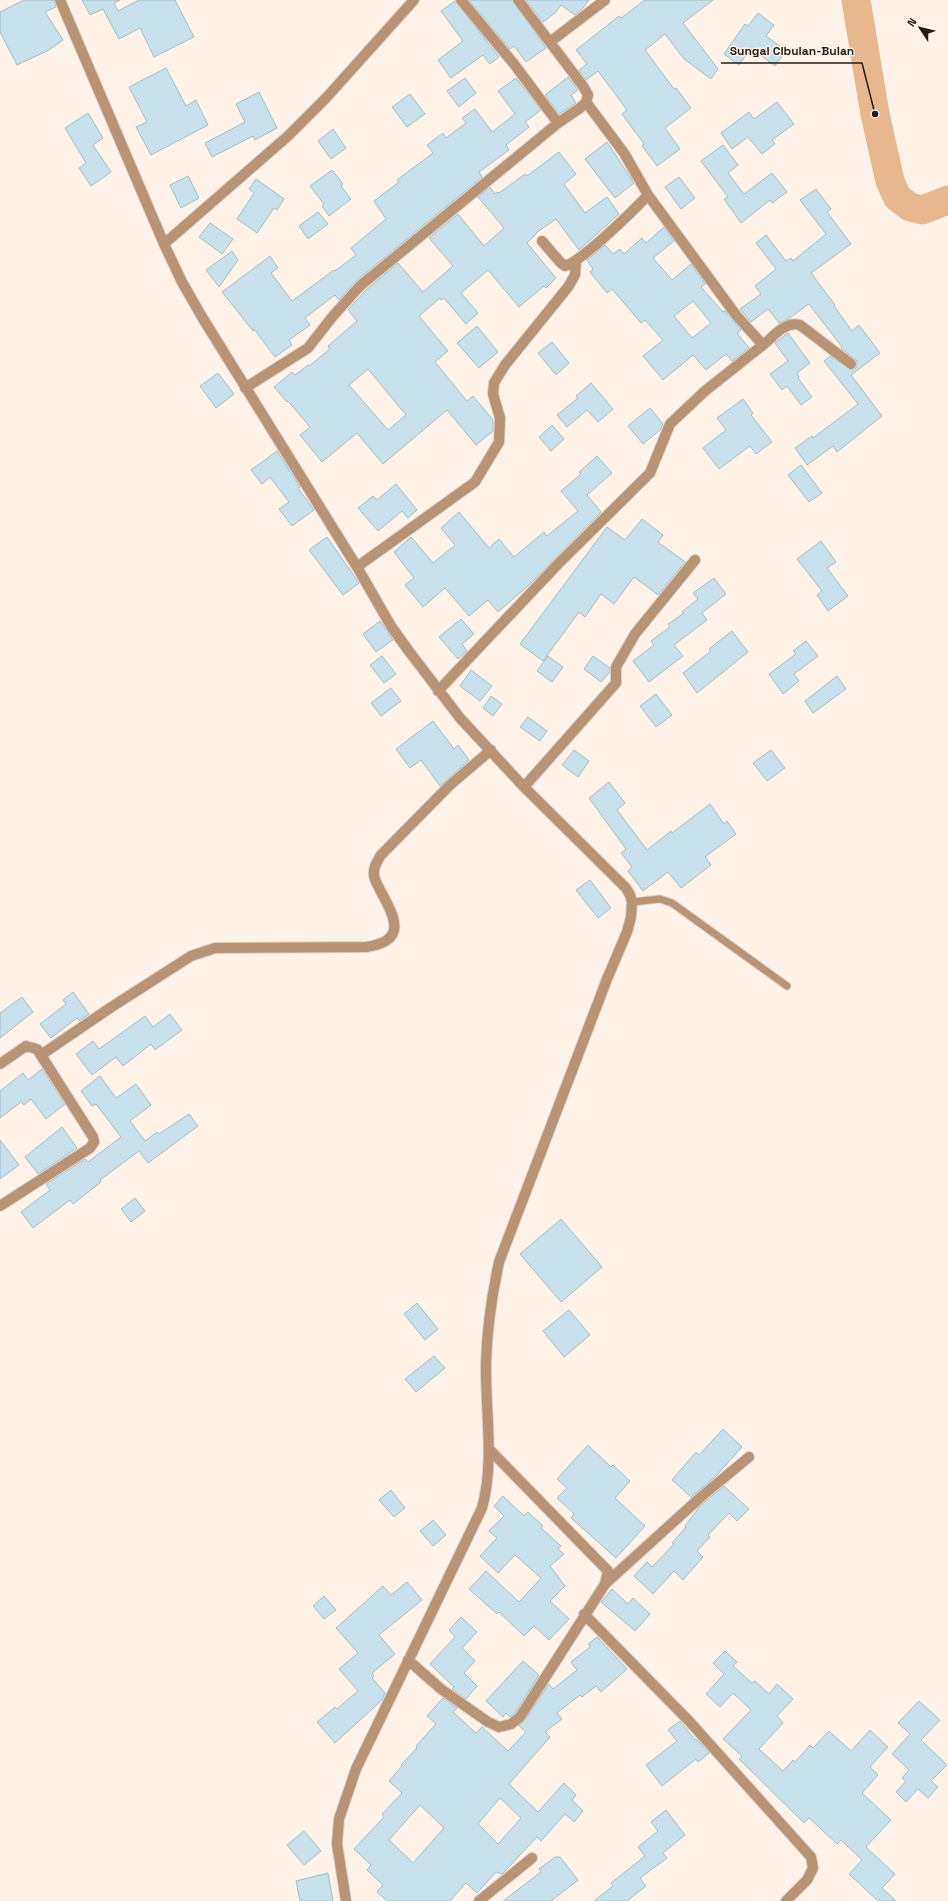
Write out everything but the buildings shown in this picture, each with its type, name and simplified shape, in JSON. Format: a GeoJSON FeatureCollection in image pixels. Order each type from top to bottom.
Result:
{"type":"FeatureCollection","features":[{"type":"Feature","properties":{"kind":"street"},"geometry":{"type":"LineString","coordinates":[[60,0],[164,244],[191,300],[357,567],[391,626],[438,691],[524,787],[615,877],[630,895],[632,902],[631,917],[627,932],[607,979],[499,1262],[489,1311],[486,1362],[489,1449],[486,1495],[482,1508],[356,1769],[339,1820],[337,1844],[346,1901]]}},
{"type":"Feature","properties":{"kind":"street"},"geometry":{"type":"LineString","coordinates":[[164,244],[288,136],[326,98],[414,0]]}},
{"type":"Feature","properties":{"kind":"street"},"geometry":{"type":"LineString","coordinates":[[461,0],[514,64],[558,123]]}},
{"type":"Feature","properties":{"kind":"street"},"geometry":{"type":"LineString","coordinates":[[245,388],[308,348],[360,286],[558,123],[586,102],[588,95],[583,86],[518,0]]}},
{"type":"Feature","properties":{"kind":"street"},"geometry":{"type":"LineString","coordinates":[[550,42],[604,0]]}},
{"type":"Feature","properties":{"kind":"street"},"geometry":{"type":"LineString","coordinates":[[586,102],[624,154],[648,195],[736,315],[763,345]]}},
{"type":"Feature","properties":{"kind":"street"},"geometry":{"type":"LineString","coordinates":[[542,241],[565,266],[576,261],[626,217],[648,195]]}},
{"type":"Feature","properties":{"kind":"street"},"geometry":{"type":"LineString","coordinates":[[357,567],[475,482],[499,442],[500,418],[493,394],[494,383],[505,365],[568,287],[575,275],[576,261]]}},
{"type":"Feature","properties":{"kind":"street"},"geometry":{"type":"LineString","coordinates":[[438,691],[559,563],[650,473],[670,424],[705,391],[787,325],[793,323],[800,324],[851,364]]}},
{"type":"Feature","properties":{"kind":"street"},"geometry":{"type":"LineString","coordinates":[[524,787],[616,684],[616,667],[635,634],[695,560]]}},
{"type":"Feature","properties":{"kind":"street"},"geometry":{"type":"LineString","coordinates":[[42,1055],[122,1000],[191,956],[201,952],[215,948],[366,947],[377,945],[386,941],[393,935],[395,926],[394,916],[374,877],[374,867],[381,855],[450,785],[491,750]]}},
{"type":"Feature","properties":{"kind":"street"},"geometry":{"type":"LineString","coordinates":[[0,1064],[26,1046],[37,1049],[93,1137],[94,1142],[90,1148],[0,1206]]}},
{"type":"Feature","properties":{"kind":"street"},"geometry":{"type":"LineString","coordinates":[[489,1449],[608,1571],[605,1584]]}},
{"type":"Feature","properties":{"kind":"street"},"geometry":{"type":"LineString","coordinates":[[408,1660],[441,1689],[488,1722],[499,1727],[512,1724],[520,1717],[584,1614],[605,1584],[702,1496],[749,1457]]}},
{"type":"Feature","properties":{"kind":"street"},"geometry":{"type":"LineString","coordinates":[[584,1614],[689,1721],[810,1857],[813,1868],[807,1880],[786,1901]]}},
{"type":"Feature","properties":{"kind":"street"},"geometry":{"type":"LineString","coordinates":[[479,1901],[532,1858]]}},
{"type":"Feature","properties":{"kind":"lane"},"geometry":{"type":"LineString","coordinates":[[632,902],[660,899],[672,903],[787,986]]}},
{"type":"Feature","properties":{"kind":"waterway"},"geometry":{"type":"LineString","coordinates":[[856,0],[875,114],[890,181],[897,197],[910,207],[922,210],[948,200]]}},
{"type":"Feature","properties":{"kind":"place","name":"Sungai Cibulan-Bulan"},"geometry":{"type":"Point","coordinates":[875,114]}}]}
